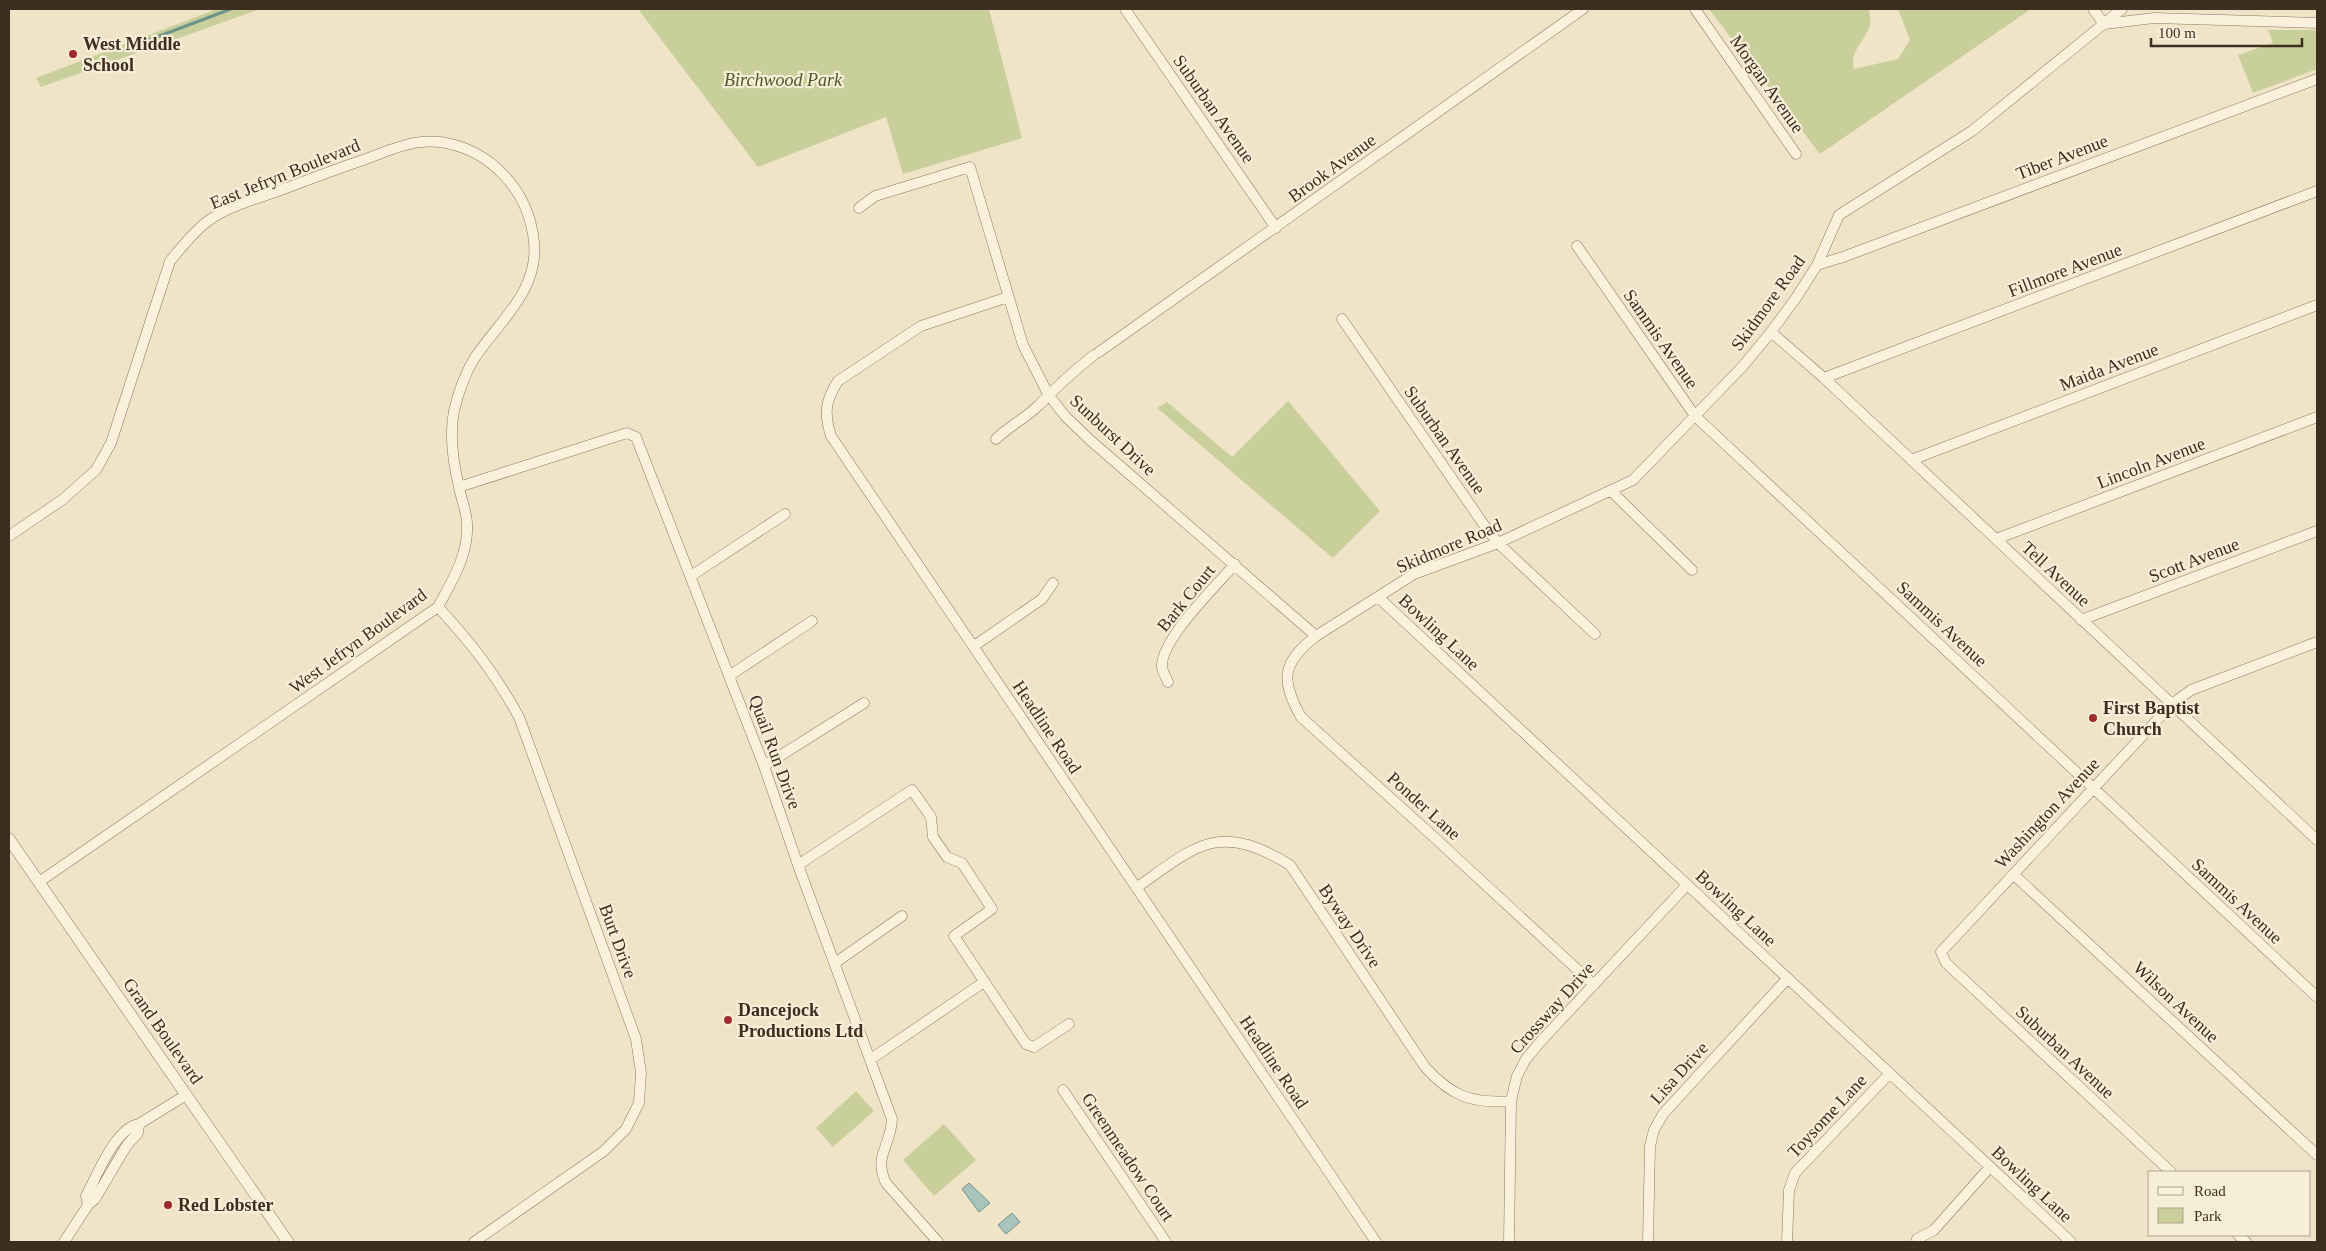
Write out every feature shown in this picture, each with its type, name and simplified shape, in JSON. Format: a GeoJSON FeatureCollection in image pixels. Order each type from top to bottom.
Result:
{"type":"FeatureCollection","features":[{"type":"Feature","properties":{"kind":"street","name":"Suburban Avenue"},"geometry":{"type":"LineString","coordinates":[[1125,9],[1276,228]]}},
{"type":"Feature","properties":{"kind":"street","name":"Brook Avenue"},"geometry":{"type":"LineString","coordinates":[[996,439],[1007,428],[1038,406],[1048,394],[1097,353],[1583,9]]}},
{"type":"Feature","properties":{"kind":"street","name":"Morgan Avenue"},"geometry":{"type":"LineString","coordinates":[[1695,9],[1796,154]]}},
{"type":"Feature","properties":{"kind":"street"},"geometry":{"type":"LineString","coordinates":[[2093,9],[2104,24],[2154,18],[2317,23]]}},
{"type":"Feature","properties":{"kind":"street","name":"Skidmore Road"},"geometry":{"type":"LineString","coordinates":[[1316,636],[1414,574],[1498,543],[1634,480],[1743,366],[1771,332],[1817,265],[1839,215],[1972,131],[2122,9]]}},
{"type":"Feature","properties":{"kind":"street","name":"Tiber Avenue"},"geometry":{"type":"LineString","coordinates":[[1817,265],[1843,257],[2317,78]]}},
{"type":"Feature","properties":{"kind":"street","name":"East Jefryn Boulevard"},"geometry":{"type":"LineString","coordinates":[[9,536],[62,500],[96,470],[111,443],[170,261],[188,238],[209,221],[229,210],[407,144],[438,142],[467,148],[490,161],[506,176],[518,192],[530,220],[534,243],[533,264],[526,288],[510,316]]}},
{"type":"Feature","properties":{"kind":"street","name":"Sunburst Drive"},"geometry":{"type":"LineString","coordinates":[[858,208],[875,196],[970,168],[1023,346],[1048,394],[1065,416],[1090,440],[1316,636]]}},
{"type":"Feature","properties":{"kind":"street","name":"Fillmore Avenue"},"geometry":{"type":"LineString","coordinates":[[1824,378],[2317,191]]}},
{"type":"Feature","properties":{"kind":"street","name":"Sammis Avenue"},"geometry":{"type":"LineString","coordinates":[[1577,246],[1695,416],[2317,997]]}},
{"type":"Feature","properties":{"kind":"street","name":"Headline Road"},"geometry":{"type":"LineString","coordinates":[[1008,296],[921,326],[838,381],[829,394],[826,419],[831,436],[1376,1242]]}},
{"type":"Feature","properties":{"kind":"street","name":"Maida Avenue"},"geometry":{"type":"LineString","coordinates":[[1911,460],[2317,305]]}},
{"type":"Feature","properties":{"kind":"street","name":"West Jefryn Boulevard"},"geometry":{"type":"LineString","coordinates":[[39,882],[438,607],[456,574],[466,546],[467,524],[453,456],[452,431],[454,410],[472,362],[510,316]]}},
{"type":"Feature","properties":{"kind":"street","name":"Suburban Avenue"},"geometry":{"type":"LineString","coordinates":[[1342,319],[1498,543],[1595,634]]}},
{"type":"Feature","properties":{"kind":"street","name":"Tell Avenue"},"geometry":{"type":"LineString","coordinates":[[1771,332],[1824,378],[2317,840]]}},
{"type":"Feature","properties":{"kind":"street","name":"Lincoln Avenue"},"geometry":{"type":"LineString","coordinates":[[1996,539],[2317,417]]}},
{"type":"Feature","properties":{"kind":"street","name":"Quail Run Drive"},"geometry":{"type":"LineString","coordinates":[[459,487],[627,433],[636,437],[764,766],[798,865],[892,1119],[891,1130],[882,1154],[881,1171],[886,1183],[938,1242]]}},
{"type":"Feature","properties":{"kind":"street"},"geometry":{"type":"LineString","coordinates":[[1611,491],[1692,570]]}},
{"type":"Feature","properties":{"kind":"street"},"geometry":{"type":"LineString","coordinates":[[691,576],[785,514]]}},
{"type":"Feature","properties":{"kind":"street","name":"Scott Avenue"},"geometry":{"type":"LineString","coordinates":[[2081,620],[2317,531]]}},
{"type":"Feature","properties":{"kind":"street","name":"Bark Court"},"geometry":{"type":"LineString","coordinates":[[1168,682],[1162,667],[1165,649],[1186,620],[1234,564]]}},
{"type":"Feature","properties":{"kind":"street"},"geometry":{"type":"LineString","coordinates":[[974,646],[1042,599],[1053,583]]}},
{"type":"Feature","properties":{"kind":"street","name":"Bowling Lane"},"geometry":{"type":"LineString","coordinates":[[1378,597],[2071,1242]]}},
{"type":"Feature","properties":{"kind":"street","name":"Burt Drive"},"geometry":{"type":"LineString","coordinates":[[438,607],[479,653],[498,678],[519,717],[636,1039],[641,1073],[639,1103],[626,1129],[604,1151],[474,1242]]}},
{"type":"Feature","properties":{"kind":"street"},"geometry":{"type":"LineString","coordinates":[[729,676],[812,621]]}},
{"type":"Feature","properties":{"kind":"street","name":"Ponder Lane"},"geometry":{"type":"LineString","coordinates":[[1316,636],[1302,647],[1291,661],[1287,678],[1288,695],[1301,717],[1444,845],[1594,986]]}},
{"type":"Feature","properties":{"kind":"street","name":"Washington Avenue"},"geometry":{"type":"LineString","coordinates":[[1941,952],[2172,704],[2191,690],[2317,642]]}},
{"type":"Feature","properties":{"kind":"street"},"geometry":{"type":"LineString","coordinates":[[764,766],[864,703]]}},
{"type":"Feature","properties":{"kind":"street"},"geometry":{"type":"LineString","coordinates":[[798,865],[912,790],[931,818],[933,836],[947,856],[962,863],[992,908],[954,936],[984,982],[1026,1044],[1034,1047],[1069,1024]]}},
{"type":"Feature","properties":{"kind":"street","name":"Grand Boulevard"},"geometry":{"type":"LineString","coordinates":[[9,839],[288,1242]]}},
{"type":"Feature","properties":{"kind":"street","name":"Byway Drive"},"geometry":{"type":"LineString","coordinates":[[1136,888],[1191,850],[1210,842],[1237,842],[1266,851],[1290,865],[1425,1067],[1437,1080],[1470,1100],[1488,1103],[1510,1101]]}},
{"type":"Feature","properties":{"kind":"street","name":"Wilson Avenue"},"geometry":{"type":"LineString","coordinates":[[2013,874],[2317,1155]]}},
{"type":"Feature","properties":{"kind":"street","name":"Crossway Drive"},"geometry":{"type":"LineString","coordinates":[[1509,1242],[1510,1101],[1516,1076],[1526,1059],[1687,885]]}},
{"type":"Feature","properties":{"kind":"street"},"geometry":{"type":"LineString","coordinates":[[835,963],[902,916]]}},
{"type":"Feature","properties":{"kind":"street","name":"Suburban Avenue"},"geometry":{"type":"LineString","coordinates":[[1941,952],[1946,963],[2170,1171]]}},
{"type":"Feature","properties":{"kind":"street","name":"Lisa Drive"},"geometry":{"type":"LineString","coordinates":[[1648,1242],[1650,1146],[1654,1130],[1663,1114],[1787,979]]}},
{"type":"Feature","properties":{"kind":"street"},"geometry":{"type":"LineString","coordinates":[[871,1059],[984,982]]}},
{"type":"Feature","properties":{"kind":"street","name":"Toysome Lane"},"geometry":{"type":"LineString","coordinates":[[1787,1242],[1789,1190],[1795,1174],[1890,1073]]}},
{"type":"Feature","properties":{"kind":"street","name":"Greenmeadow Court"},"geometry":{"type":"LineString","coordinates":[[1063,1090],[1166,1242]]}},
{"type":"Feature","properties":{"kind":"street"},"geometry":{"type":"LineString","coordinates":[[64,1242],[88,1204],[86,1196],[117,1140],[131,1126],[139,1124],[186,1095]]}},
{"type":"Feature","properties":{"kind":"street"},"geometry":{"type":"LineString","coordinates":[[1917,1239],[1934,1230],[1990,1167]]}},
{"type":"Feature","properties":{"kind":"green space"},"geometry":{"type":"Polygon","coordinates":[[[217,9],[260,9],[41,87],[36,78],[217,9]]]}},
{"type":"Feature","properties":{"kind":"green space","name":"Birchwood Park"},"geometry":{"type":"Polygon","coordinates":[[[638,9],[989,9],[1022,138],[903,174],[886,117],[758,167],[638,9]]]}},
{"type":"Feature","properties":{"kind":"green space"},"geometry":{"type":"Polygon","coordinates":[[[1709,9],[1869,9],[1870,25],[1856,51],[1853,63],[1854,69],[1898,59],[1910,40],[1898,9],[2031,9],[1820,154],[1709,9]]]}},
{"type":"Feature","properties":{"kind":"green space"},"geometry":{"type":"Polygon","coordinates":[[[2268,30],[2317,30],[2317,69],[2253,93],[2238,55],[2273,43],[2268,30]]]}},
{"type":"Feature","properties":{"kind":"green space"},"geometry":{"type":"Polygon","coordinates":[[[1288,401],[1380,511],[1333,558],[1157,408],[1167,402],[1232,457],[1288,401]]]}},
{"type":"Feature","properties":{"kind":"green space"},"geometry":{"type":"Polygon","coordinates":[[[856,1091],[874,1111],[833,1147],[816,1128],[856,1091]]]}},
{"type":"Feature","properties":{"kind":"green space"},"geometry":{"type":"Polygon","coordinates":[[[944,1124],[976,1160],[934,1196],[903,1160],[944,1124]]]}},
{"type":"Feature","properties":{"kind":"water"},"geometry":{"type":"Polygon","coordinates":[[[969,1183],[990,1203],[979,1212],[962,1189],[969,1183]]]}},
{"type":"Feature","properties":{"kind":"water"},"geometry":{"type":"Polygon","coordinates":[[[1012,1213],[1020,1222],[1006,1234],[998,1225],[1012,1213]]]}},
{"type":"Feature","properties":{"kind":"waterway"},"geometry":{"type":"LineString","coordinates":[[138,44],[231,9]]}},
{"type":"Feature","properties":{"kind":"place","name":"West Middle School"},"geometry":{"type":"Point","coordinates":[73,54]}},
{"type":"Feature","properties":{"kind":"place","name":"First Baptist Church"},"geometry":{"type":"Point","coordinates":[2093,718]}},
{"type":"Feature","properties":{"kind":"place","name":"Dancejock Productions Ltd"},"geometry":{"type":"Point","coordinates":[728,1020]}},
{"type":"Feature","properties":{"kind":"place","name":"Red Lobster"},"geometry":{"type":"Point","coordinates":[168,1205]}}]}
